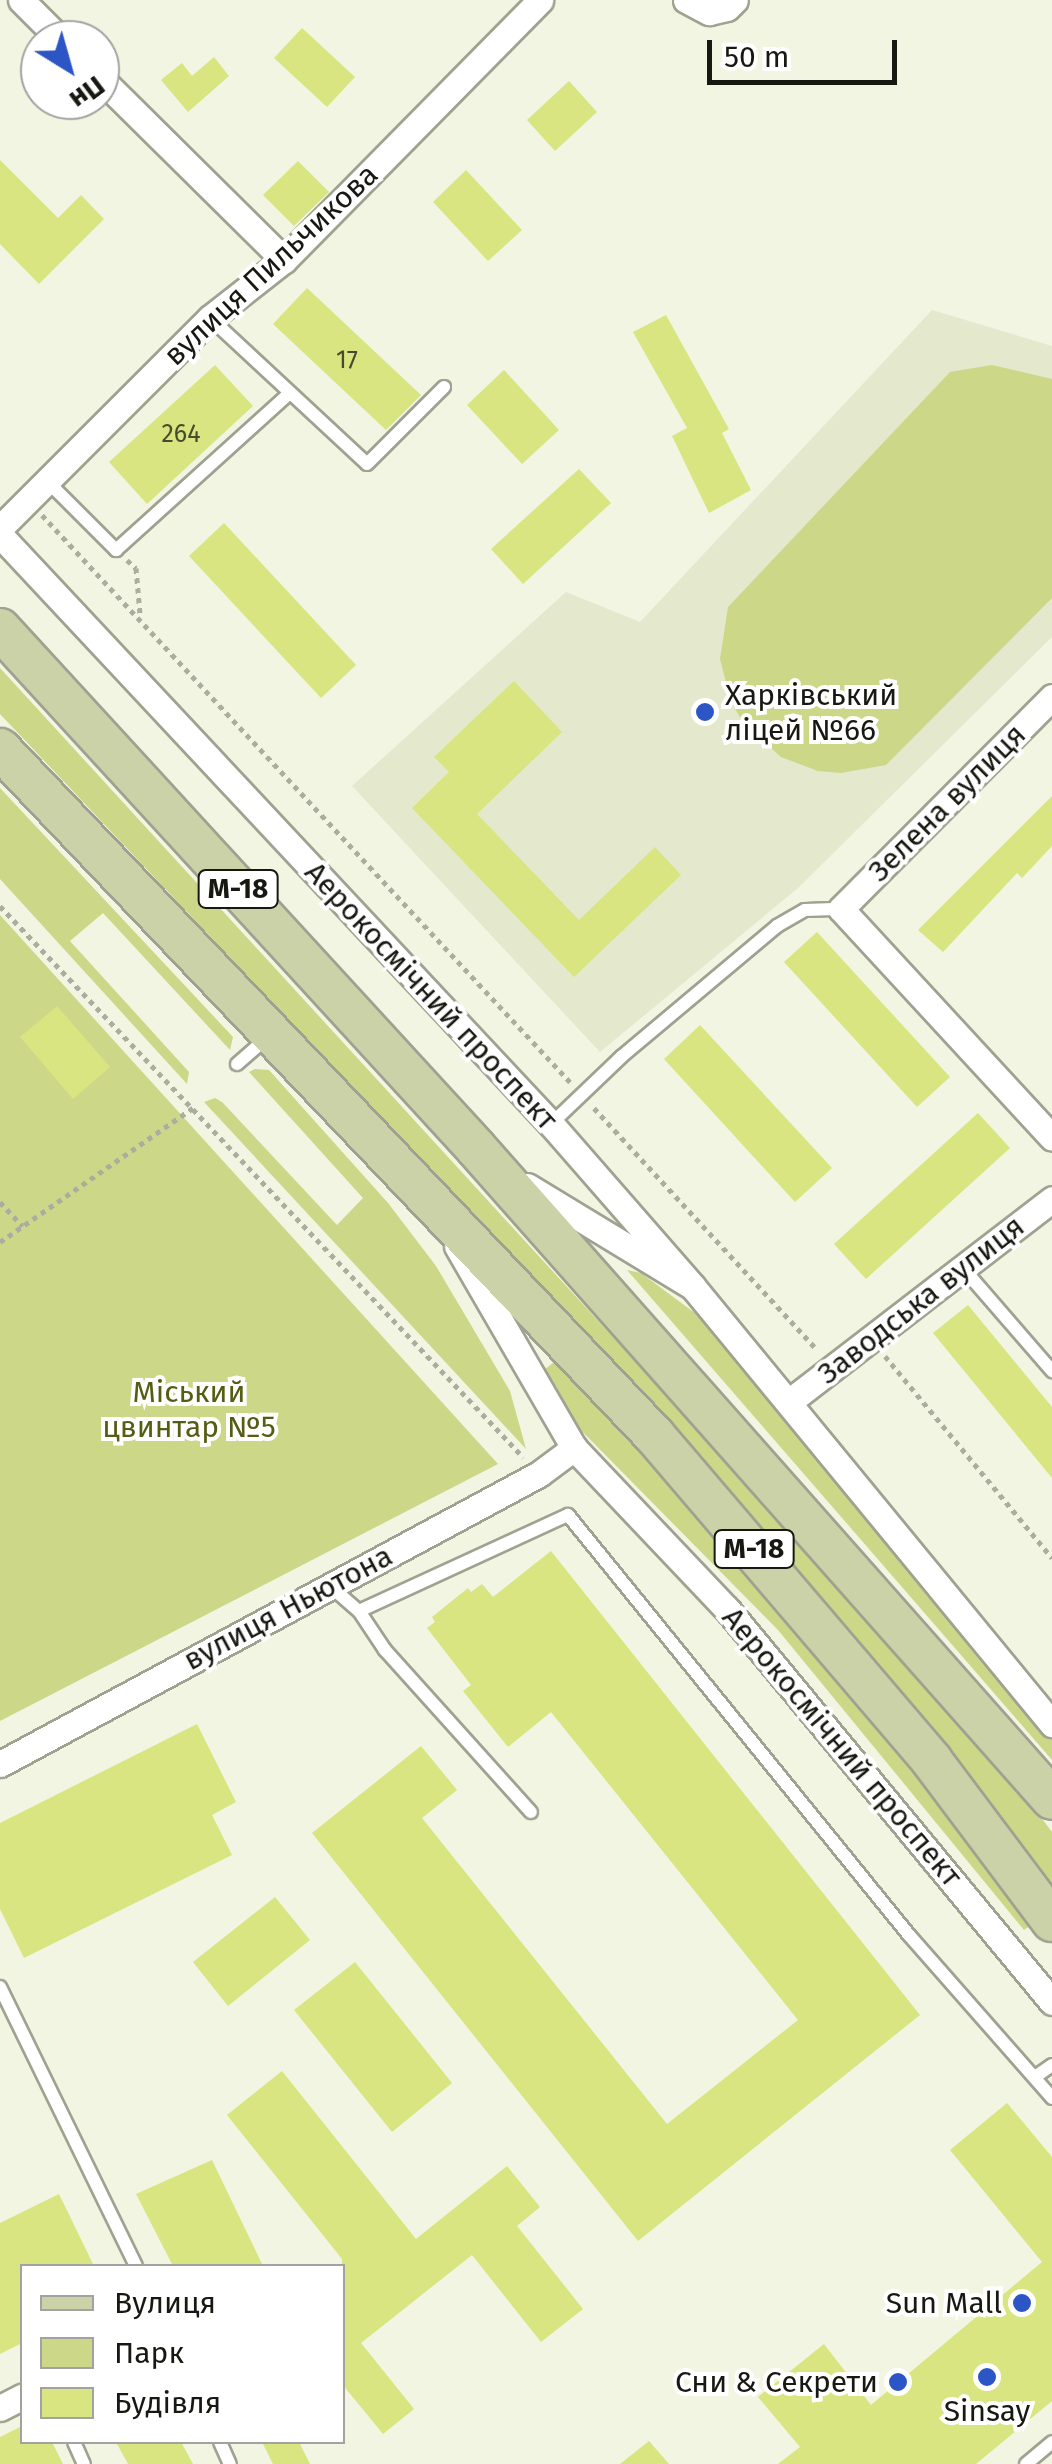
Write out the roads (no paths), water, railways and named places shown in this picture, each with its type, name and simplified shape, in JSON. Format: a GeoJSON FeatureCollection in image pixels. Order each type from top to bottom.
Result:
{"type":"FeatureCollection","features":[{"type":"Feature","properties":{"kind":"main road","name":"Аерокосмічний проспект"},"geometry":{"type":"LineString","coordinates":[[0,629],[476,1148],[1052,1799]]}},
{"type":"Feature","properties":{"kind":"main road","name":"Аерокосмічний проспект"},"geometry":{"type":"LineString","coordinates":[[0,749],[654,1435],[932,1760],[1052,1921]]}},
{"type":"Feature","properties":{"kind":"street"},"geometry":{"type":"LineString","coordinates":[[21,0],[41,20]]}},
{"type":"Feature","properties":{"kind":"street","name":"вулиця Пильчикова"},"geometry":{"type":"LineString","coordinates":[[0,531],[210,318],[284,260],[540,0]]}},
{"type":"Feature","properties":{"kind":"street"},"geometry":{"type":"LineString","coordinates":[[686,0],[708,12],[727,8],[734,0]]}},
{"type":"Feature","properties":{"kind":"street"},"geometry":{"type":"LineString","coordinates":[[120,98],[284,260]]}},
{"type":"Feature","properties":{"kind":"street","name":"Аерокосмічний проспект"},"geometry":{"type":"LineString","coordinates":[[0,531],[551,1124],[790,1401],[1052,1724]]}},
{"type":"Feature","properties":{"kind":"street","name":"Зелена вулиця"},"geometry":{"type":"LineString","coordinates":[[841,909],[1052,697]]}},
{"type":"Feature","properties":{"kind":"street"},"geometry":{"type":"LineString","coordinates":[[841,909],[1052,1138]]}},
{"type":"Feature","properties":{"kind":"street","name":"Аерокосмічний проспект"},"geometry":{"type":"LineString","coordinates":[[476,1148],[556,1208],[693,1287]]}},
{"type":"Feature","properties":{"kind":"street","name":"Аерокосмічний проспект"},"geometry":{"type":"LineString","coordinates":[[430,1199],[574,1448],[726,1609],[1052,2002]]}},
{"type":"Feature","properties":{"kind":"street","name":"Заводська вулиця"},"geometry":{"type":"LineString","coordinates":[[790,1401],[1052,1199]]}},
{"type":"Feature","properties":{"kind":"street","name":"вулиця Ньютона"},"geometry":{"type":"LineString","coordinates":[[0,1764],[539,1474],[574,1448]]}},
{"type":"Feature","properties":{"kind":"lane"},"geometry":{"type":"LineString","coordinates":[[210,318],[367,464],[444,386]]}},
{"type":"Feature","properties":{"kind":"lane"},"geometry":{"type":"LineString","coordinates":[[47,481],[116,550],[290,392]]}},
{"type":"Feature","properties":{"kind":"lane"},"geometry":{"type":"LineString","coordinates":[[551,1124],[777,926],[805,910],[841,909]]}},
{"type":"Feature","properties":{"kind":"lane"},"geometry":{"type":"LineString","coordinates":[[237,1064],[273,1033]]}},
{"type":"Feature","properties":{"kind":"lane"},"geometry":{"type":"LineString","coordinates":[[962,1268],[1052,1372]]}},
{"type":"Feature","properties":{"kind":"lane"},"geometry":{"type":"LineString","coordinates":[[359,1611],[568,1514],[909,1934],[1052,2098]]}},
{"type":"Feature","properties":{"kind":"lane"},"geometry":{"type":"LineString","coordinates":[[330,1586],[359,1611],[385,1650],[531,1812]]}},
{"type":"Feature","properties":{"kind":"lane"},"geometry":{"type":"LineString","coordinates":[[0,1988],[135,2264]]}},
{"type":"Feature","properties":{"kind":"lane"},"geometry":{"type":"LineString","coordinates":[[1035,2077],[1052,2065]]}},
{"type":"Feature","properties":{"kind":"lane"},"geometry":{"type":"LineString","coordinates":[[1026,2464],[1052,2442]]}},
{"type":"Feature","properties":{"kind":"place","name":"Харківський ліцей №66"},"geometry":{"type":"Point","coordinates":[705,712]}},
{"type":"Feature","properties":{"kind":"place","name":"Sun Mall"},"geometry":{"type":"Point","coordinates":[1022,2303]}},
{"type":"Feature","properties":{"kind":"place","name":"Sinsay"},"geometry":{"type":"Point","coordinates":[987,2377]}},
{"type":"Feature","properties":{"kind":"place","name":"Сни & Секрети"},"geometry":{"type":"Point","coordinates":[898,2382]}},
{"type":"Feature","properties":{"kind":"park label","name":"Міський цвинтар №5"},"geometry":{"type":"Point","coordinates":[189,1409]}}]}
